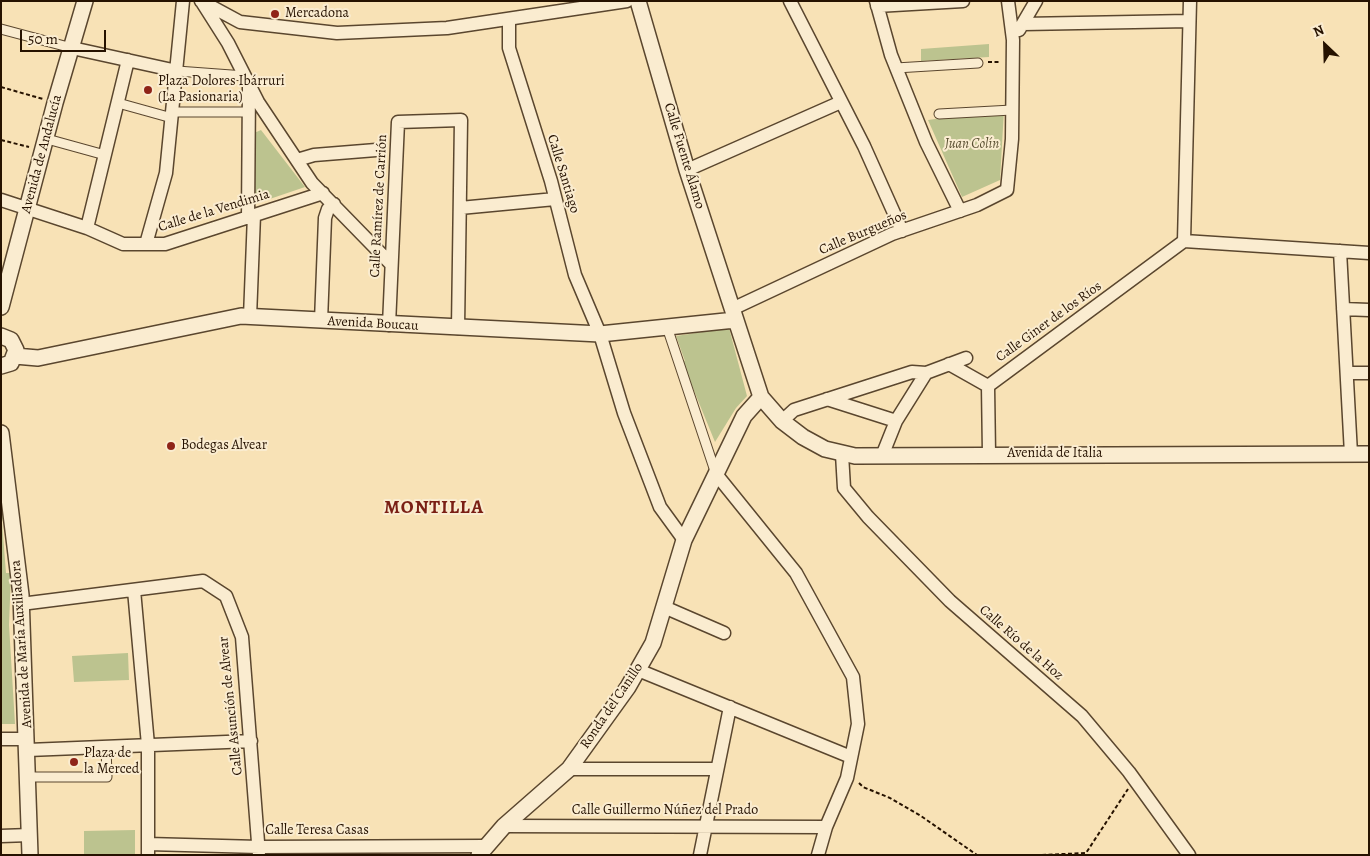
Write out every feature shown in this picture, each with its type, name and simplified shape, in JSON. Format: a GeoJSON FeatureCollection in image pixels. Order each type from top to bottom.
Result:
{"type":"FeatureCollection","features":[{"type":"Feature","properties":{"kind":"street","name":"Avenida de Andalucía"},"geometry":{"type":"LineString","coordinates":[[1,307],[55,103],[85,1]]}},
{"type":"Feature","properties":{"kind":"street"},"geometry":{"type":"LineString","coordinates":[[146,244],[166,173],[183,1]]}},
{"type":"Feature","properties":{"kind":"street"},"geometry":{"type":"LineString","coordinates":[[201,1],[240,22],[337,33],[447,28],[627,1]]}},
{"type":"Feature","properties":{"kind":"street"},"geometry":{"type":"LineString","coordinates":[[201,1],[228,43],[258,102],[312,183],[391,264]]}},
{"type":"Feature","properties":{"kind":"street","name":"Calle Fuente Álamo"},"geometry":{"type":"LineString","coordinates":[[638,1],[687,170],[734,314]]}},
{"type":"Feature","properties":{"kind":"street"},"geometry":{"type":"LineString","coordinates":[[790,1],[864,146],[902,231]]}},
{"type":"Feature","properties":{"kind":"street"},"geometry":{"type":"LineString","coordinates":[[960,211],[926,142],[896,68],[876,4],[963,1]]}},
{"type":"Feature","properties":{"kind":"street"},"geometry":{"type":"LineString","coordinates":[[940,114],[1012,110],[1013,40],[1008,1]]}},
{"type":"Feature","properties":{"kind":"street"},"geometry":{"type":"LineString","coordinates":[[1013,40],[1036,1]]}},
{"type":"Feature","properties":{"kind":"street"},"geometry":{"type":"LineString","coordinates":[[1190,1],[1184,242],[1369,253]]}},
{"type":"Feature","properties":{"kind":"street","name":"Calle Santiago"},"geometry":{"type":"LineString","coordinates":[[509,20],[509,48],[576,275],[600,334],[624,413],[660,507],[684,540]]}},
{"type":"Feature","properties":{"kind":"street"},"geometry":{"type":"LineString","coordinates":[[1023,24],[1189,21]]}},
{"type":"Feature","properties":{"kind":"street"},"geometry":{"type":"LineString","coordinates":[[1,29],[72,48],[177,71],[247,80]]}},
{"type":"Feature","properties":{"kind":"street"},"geometry":{"type":"LineString","coordinates":[[87,228],[128,60]]}},
{"type":"Feature","properties":{"kind":"street"},"geometry":{"type":"LineString","coordinates":[[896,68],[978,63]]}},
{"type":"Feature","properties":{"kind":"street"},"geometry":{"type":"LineString","coordinates":[[247,80],[251,217],[250,317]]}},
{"type":"Feature","properties":{"kind":"street"},"geometry":{"type":"LineString","coordinates":[[687,170],[841,102]]}},
{"type":"Feature","properties":{"kind":"street"},"geometry":{"type":"LineString","coordinates":[[118,103],[172,115],[249,112]]}},
{"type":"Feature","properties":{"kind":"street","name":"Calle Burgueños"},"geometry":{"type":"LineString","coordinates":[[734,314],[902,231],[977,206],[1007,190],[1012,110]]}},
{"type":"Feature","properties":{"kind":"street","name":"Calle Ramírez de Carrión"},"geometry":{"type":"LineString","coordinates":[[389,325],[398,122],[461,120],[460,208]]}},
{"type":"Feature","properties":{"kind":"street"},"geometry":{"type":"LineString","coordinates":[[45,145],[105,155]]}},
{"type":"Feature","properties":{"kind":"street"},"geometry":{"type":"LineString","coordinates":[[297,160],[314,155],[376,150]]}},
{"type":"Feature","properties":{"kind":"street","name":"Calle de la Vendimia"},"geometry":{"type":"LineString","coordinates":[[1,200],[87,228],[123,244],[165,244],[323,194]]}},
{"type":"Feature","properties":{"kind":"street"},"geometry":{"type":"LineString","coordinates":[[458,328],[460,208],[555,199]]}},
{"type":"Feature","properties":{"kind":"street"},"geometry":{"type":"LineString","coordinates":[[321,321],[325,218],[328,209],[334,204]]}},
{"type":"Feature","properties":{"kind":"street","name":"Calle Giner de los Ríos"},"geometry":{"type":"LineString","coordinates":[[988,386],[1184,242]]}},
{"type":"Feature","properties":{"kind":"street"},"geometry":{"type":"LineString","coordinates":[[1340,251],[1351,454]]}},
{"type":"Feature","properties":{"kind":"street"},"geometry":{"type":"LineString","coordinates":[[1343,309],[1369,310]]}},
{"type":"Feature","properties":{"kind":"street","name":"Avenida Boucau"},"geometry":{"type":"LineString","coordinates":[[5,365],[241,316],[389,325],[600,334],[667,327],[734,314]]}},
{"type":"Feature","properties":{"kind":"street","name":"Avenida de Italia"},"geometry":{"type":"LineString","coordinates":[[734,314],[761,397],[782,421],[804,437],[825,449],[842,454],[882,456],[989,454],[1369,454]]}},
{"type":"Feature","properties":{"kind":"street"},"geometry":{"type":"LineString","coordinates":[[667,327],[716,474],[796,573],[853,676],[858,724],[852,757],[849,772],[826,827],[818,855]]}},
{"type":"Feature","properties":{"kind":"street"},"geometry":{"type":"LineString","coordinates":[[1,336],[11,340],[14,344],[5,365]]}},
{"type":"Feature","properties":{"kind":"street"},"geometry":{"type":"LineString","coordinates":[[782,421],[794,410],[912,372],[926,373],[966,358]]}},
{"type":"Feature","properties":{"kind":"street"},"geometry":{"type":"LineString","coordinates":[[949,364],[988,386],[989,454]]}},
{"type":"Feature","properties":{"kind":"street"},"geometry":{"type":"LineString","coordinates":[[882,456],[896,421],[926,373]]}},
{"type":"Feature","properties":{"kind":"street"},"geometry":{"type":"LineString","coordinates":[[1347,373],[1369,373]]}},
{"type":"Feature","properties":{"kind":"street","name":"Ronda del Canillo"},"geometry":{"type":"LineString","coordinates":[[482,851],[504,826],[569,769],[624,695],[653,643],[684,540],[744,416],[761,397]]}},
{"type":"Feature","properties":{"kind":"street"},"geometry":{"type":"LineString","coordinates":[[827,399],[896,421]]}},
{"type":"Feature","properties":{"kind":"street","name":"Avenida de María Auxiliadora"},"geometry":{"type":"LineString","coordinates":[[1,433],[22,604],[30,855]]}},
{"type":"Feature","properties":{"kind":"street","name":"Calle Río de la Hoz"},"geometry":{"type":"LineString","coordinates":[[842,454],[844,488],[868,517],[950,601],[1082,716],[1134,780],[1189,855]]}},
{"type":"Feature","properties":{"kind":"street","name":"Calle Asunción de Alvear"},"geometry":{"type":"LineString","coordinates":[[22,604],[203,580],[226,596],[242,637],[259,851]]}},
{"type":"Feature","properties":{"kind":"street"},"geometry":{"type":"LineString","coordinates":[[134,590],[148,745],[148,849]]}},
{"type":"Feature","properties":{"kind":"street"},"geometry":{"type":"LineString","coordinates":[[664,607],[724,633]]}},
{"type":"Feature","properties":{"kind":"street"},"geometry":{"type":"LineString","coordinates":[[638,670],[852,757]]}},
{"type":"Feature","properties":{"kind":"street"},"geometry":{"type":"LineString","coordinates":[[700,855],[730,707]]}},
{"type":"Feature","properties":{"kind":"street"},"geometry":{"type":"LineString","coordinates":[[1,739],[27,744],[106,746],[251,740]]}},
{"type":"Feature","properties":{"kind":"street"},"geometry":{"type":"LineString","coordinates":[[28,777],[106,777],[106,746]]}},
{"type":"Feature","properties":{"kind":"street"},"geometry":{"type":"LineString","coordinates":[[569,769],[717,769]]}},
{"type":"Feature","properties":{"kind":"street","name":"Calle Guillermo Núñez del Prado"},"geometry":{"type":"LineString","coordinates":[[504,826],[826,827]]}},
{"type":"Feature","properties":{"kind":"street"},"geometry":{"type":"LineString","coordinates":[[1,836],[30,835]]}},
{"type":"Feature","properties":{"kind":"street","name":"Calle Teresa Casas"},"geometry":{"type":"LineString","coordinates":[[148,849],[482,851]]}},
{"type":"Feature","properties":{"kind":"path"},"geometry":{"type":"LineString","coordinates":[[978,63],[1012,61]]}},
{"type":"Feature","properties":{"kind":"path"},"geometry":{"type":"LineString","coordinates":[[1,87],[55,103]]}},
{"type":"Feature","properties":{"kind":"path"},"geometry":{"type":"LineString","coordinates":[[1,140],[45,145]]}},
{"type":"Feature","properties":{"kind":"path"},"geometry":{"type":"LineString","coordinates":[[849,772],[863,787],[890,798],[977,855]]}},
{"type":"Feature","properties":{"kind":"path"},"geometry":{"type":"LineString","coordinates":[[1042,855],[1086,853],[1134,780]]}},
{"type":"Feature","properties":{"kind":"green space"},"geometry":{"type":"Polygon","coordinates":[[[989,44],[989,57],[921,61],[921,49],[989,44]]]}},
{"type":"Feature","properties":{"kind":"green space","name":"Juan Colín"},"geometry":{"type":"Polygon","coordinates":[[[1004,110],[1000,180],[962,197],[928,120],[1004,110]]]}},
{"type":"Feature","properties":{"kind":"green space"},"geometry":{"type":"Polygon","coordinates":[[[261,130],[305,187],[255,204],[254,133],[261,130]]]}},
{"type":"Feature","properties":{"kind":"green space"},"geometry":{"type":"Polygon","coordinates":[[[729,328],[747,396],[736,408],[715,442],[681,359],[685,361],[676,336],[729,328]]]}},
{"type":"Feature","properties":{"kind":"green space"},"geometry":{"type":"Polygon","coordinates":[[[1,503],[2,511],[5,510],[2,522],[6,573],[11,573],[9,625],[15,724],[1,724],[1,503]]]}},
{"type":"Feature","properties":{"kind":"green space"},"geometry":{"type":"Polygon","coordinates":[[[128,653],[129,680],[74,682],[72,656],[128,653]]]}},
{"type":"Feature","properties":{"kind":"green space"},"geometry":{"type":"Polygon","coordinates":[[[135,830],[135,855],[84,855],[84,831],[135,830]]]}},
{"type":"Feature","properties":{"kind":"green space"},"geometry":{"type":"Polygon","coordinates":[[[266,854],[472,855],[266,855],[266,854]]]}},
{"type":"Feature","properties":{"kind":"place","name":"Mercadona"},"geometry":{"type":"Point","coordinates":[275,14]}},
{"type":"Feature","properties":{"kind":"place","name":"Plaza Dolores Ibárruri (La Pasionaria)"},"geometry":{"type":"Point","coordinates":[148,90]}},
{"type":"Feature","properties":{"kind":"place","name":"Bodegas Alvear"},"geometry":{"type":"Point","coordinates":[171,446]}},
{"type":"Feature","properties":{"kind":"place","name":"Plaza de la Merced"},"geometry":{"type":"Point","coordinates":[74,762]}},
{"type":"Feature","properties":{"kind":"district","name":"MONTILLA"},"geometry":{"type":"Point","coordinates":[434,508]}}]}
